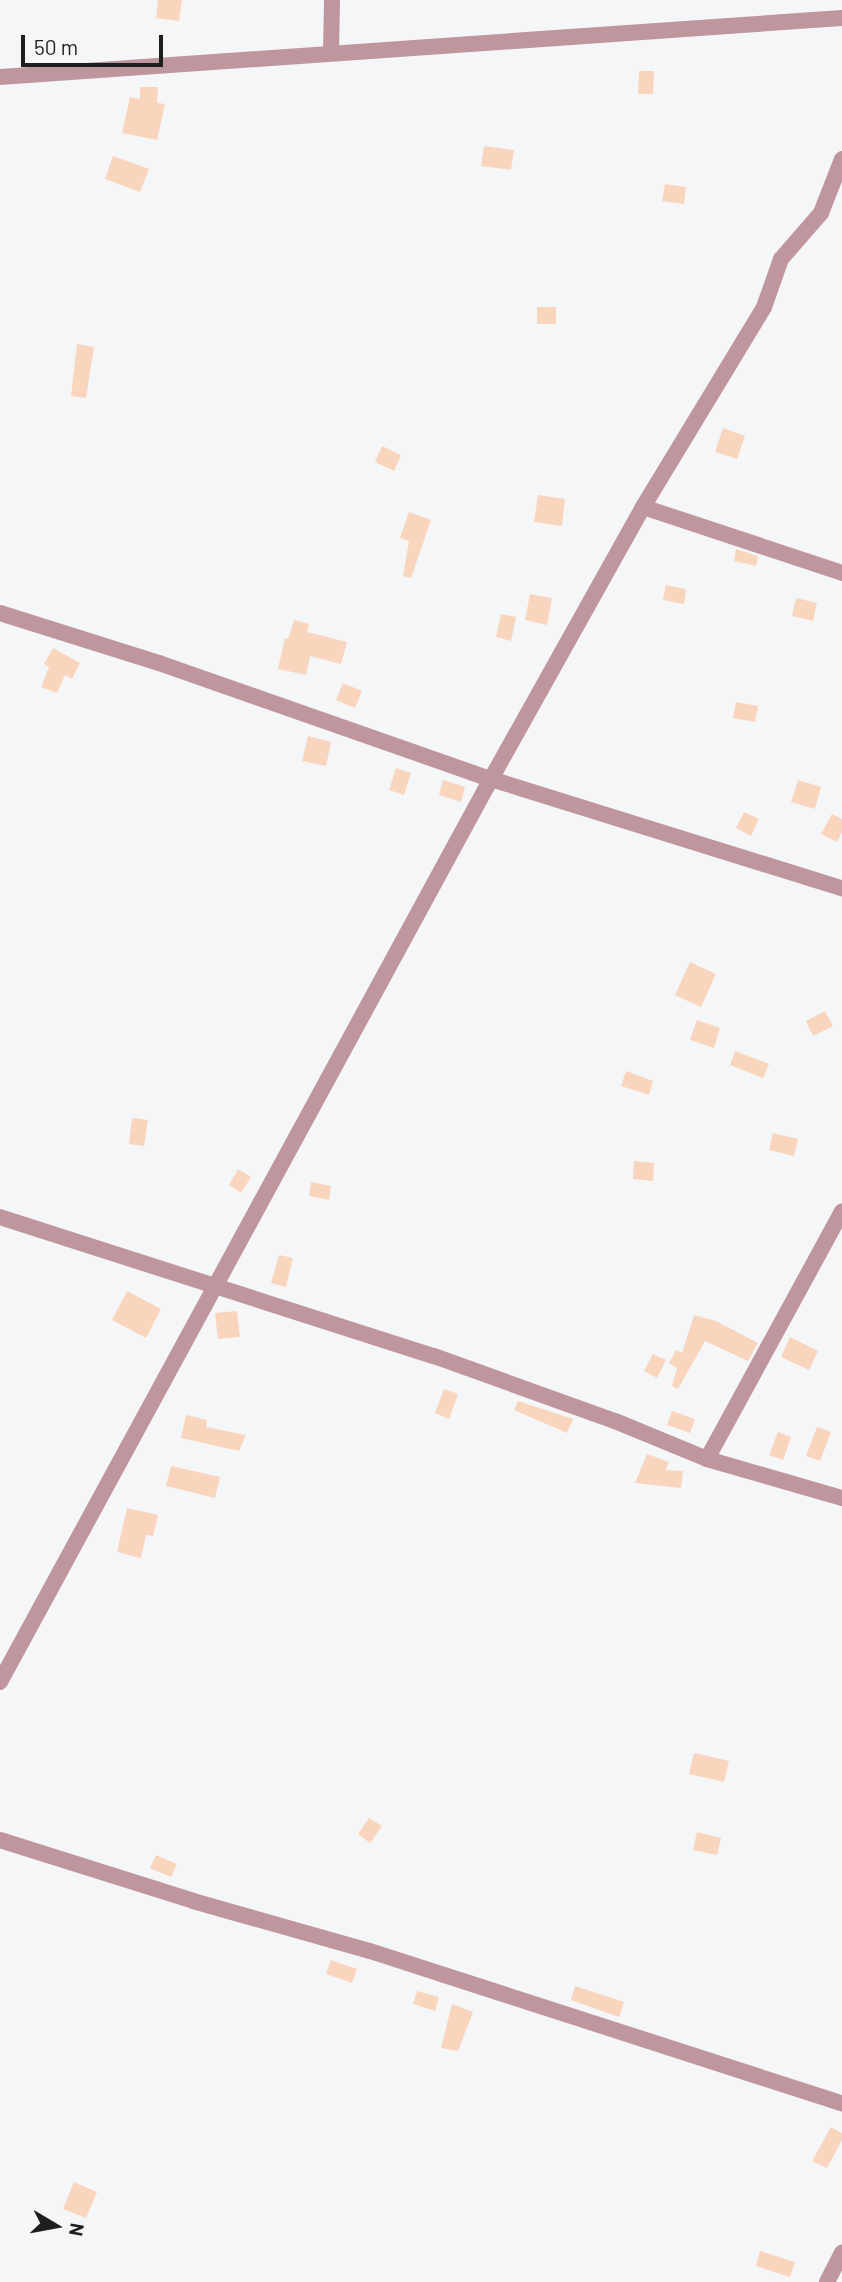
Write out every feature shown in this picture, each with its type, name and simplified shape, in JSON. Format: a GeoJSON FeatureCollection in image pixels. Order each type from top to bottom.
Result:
{"type":"FeatureCollection","features":[{"type":"Feature","properties":{"kind":"street"},"geometry":{"type":"LineString","coordinates":[[331,53],[332,0]]}},
{"type":"Feature","properties":{"kind":"street"},"geometry":{"type":"LineString","coordinates":[[0,77],[842,18]]}},
{"type":"Feature","properties":{"kind":"street"},"geometry":{"type":"LineString","coordinates":[[0,1682],[491,779],[643,507],[765,307],[780,259],[821,213],[842,159]]}},
{"type":"Feature","properties":{"kind":"street"},"geometry":{"type":"LineString","coordinates":[[643,507],[842,573]]}},
{"type":"Feature","properties":{"kind":"street"},"geometry":{"type":"LineString","coordinates":[[0,613],[159,663],[491,779],[842,888]]}},
{"type":"Feature","properties":{"kind":"street"},"geometry":{"type":"LineString","coordinates":[[707,1459],[842,1211]]}},
{"type":"Feature","properties":{"kind":"street"},"geometry":{"type":"LineString","coordinates":[[0,1217],[214,1288],[434,1356],[615,1421],[707,1459],[842,1498]]}},
{"type":"Feature","properties":{"kind":"street"},"geometry":{"type":"LineString","coordinates":[[0,1840],[192,1901],[370,1951],[842,2103]]}},
{"type":"Feature","properties":{"kind":"street"},"geometry":{"type":"LineString","coordinates":[[827,2282],[842,2253]]}},
{"type":"Feature","properties":{"kind":"building"},"geometry":{"type":"Polygon","coordinates":[[[158,0],[182,0],[179,21],[156,18],[158,0]]]}},
{"type":"Feature","properties":{"kind":"building"},"geometry":{"type":"Polygon","coordinates":[[[639,71],[654,71],[653,94],[638,94],[639,71]]]}},
{"type":"Feature","properties":{"kind":"building"},"geometry":{"type":"Polygon","coordinates":[[[140,87],[158,87],[157,103],[165,104],[157,140],[122,133],[130,97],[140,99],[140,87]]]}},
{"type":"Feature","properties":{"kind":"building"},"geometry":{"type":"Polygon","coordinates":[[[484,146],[514,150],[511,170],[481,166],[484,146]]]}},
{"type":"Feature","properties":{"kind":"building"},"geometry":{"type":"Polygon","coordinates":[[[113,156],[149,169],[140,192],[105,179],[113,156]]]}},
{"type":"Feature","properties":{"kind":"building"},"geometry":{"type":"Polygon","coordinates":[[[665,184],[686,187],[684,204],[662,201],[665,184]]]}},
{"type":"Feature","properties":{"kind":"building"},"geometry":{"type":"Polygon","coordinates":[[[537,307],[556,307],[556,324],[537,324],[537,307]]]}},
{"type":"Feature","properties":{"kind":"building"},"geometry":{"type":"Polygon","coordinates":[[[77,344],[94,347],[86,398],[71,396],[77,344]]]}},
{"type":"Feature","properties":{"kind":"building"},"geometry":{"type":"Polygon","coordinates":[[[723,428],[745,436],[737,459],[715,452],[723,428]]]}},
{"type":"Feature","properties":{"kind":"building"},"geometry":{"type":"Polygon","coordinates":[[[382,446],[401,455],[394,471],[375,462],[382,446]]]}},
{"type":"Feature","properties":{"kind":"building"},"geometry":{"type":"Polygon","coordinates":[[[538,495],[565,499],[562,526],[534,522],[538,495]]]}},
{"type":"Feature","properties":{"kind":"building"},"geometry":{"type":"Polygon","coordinates":[[[409,512],[431,520],[411,578],[403,576],[409,541],[400,538],[409,512]]]}},
{"type":"Feature","properties":{"kind":"building"},"geometry":{"type":"Polygon","coordinates":[[[736,549],[758,556],[756,566],[734,561],[736,549]]]}},
{"type":"Feature","properties":{"kind":"building"},"geometry":{"type":"Polygon","coordinates":[[[666,585],[686,589],[684,604],[663,600],[666,585]]]}},
{"type":"Feature","properties":{"kind":"building"},"geometry":{"type":"Polygon","coordinates":[[[530,594],[552,598],[547,625],[525,620],[530,594]]]}},
{"type":"Feature","properties":{"kind":"building"},"geometry":{"type":"Polygon","coordinates":[[[796,598],[817,603],[813,621],[792,616],[796,598]]]}},
{"type":"Feature","properties":{"kind":"building"},"geometry":{"type":"Polygon","coordinates":[[[501,614],[516,617],[511,641],[496,637],[501,614]]]}},
{"type":"Feature","properties":{"kind":"building"},"geometry":{"type":"Polygon","coordinates":[[[294,620],[309,624],[307,632],[347,642],[341,664],[310,656],[306,675],[278,669],[285,638],[288,639],[294,620]]]}},
{"type":"Feature","properties":{"kind":"building"},"geometry":{"type":"Polygon","coordinates":[[[53,648],[80,663],[72,679],[65,675],[57,693],[41,687],[49,667],[44,664],[53,648]]]}},
{"type":"Feature","properties":{"kind":"building"},"geometry":{"type":"Polygon","coordinates":[[[343,683],[362,691],[355,708],[336,700],[343,683]]]}},
{"type":"Feature","properties":{"kind":"building"},"geometry":{"type":"Polygon","coordinates":[[[736,702],[758,706],[755,722],[733,718],[736,702]]]}},
{"type":"Feature","properties":{"kind":"building"},"geometry":{"type":"Polygon","coordinates":[[[308,736],[331,742],[326,766],[302,761],[308,736]]]}},
{"type":"Feature","properties":{"kind":"building"},"geometry":{"type":"Polygon","coordinates":[[[396,768],[411,773],[404,795],[389,790],[396,768]]]}},
{"type":"Feature","properties":{"kind":"building"},"geometry":{"type":"Polygon","coordinates":[[[443,780],[465,787],[461,802],[439,795],[443,780]]]}},
{"type":"Feature","properties":{"kind":"building"},"geometry":{"type":"Polygon","coordinates":[[[798,780],[821,787],[815,809],[791,802],[798,780]]]}},
{"type":"Feature","properties":{"kind":"building"},"geometry":{"type":"Polygon","coordinates":[[[744,812],[759,819],[751,836],[736,828],[744,812]]]}},
{"type":"Feature","properties":{"kind":"building"},"geometry":{"type":"Polygon","coordinates":[[[832,814],[842,819],[842,832],[837,842],[821,834],[832,814]]]}},
{"type":"Feature","properties":{"kind":"building"},"geometry":{"type":"Polygon","coordinates":[[[690,962],[716,974],[701,1007],[675,995],[690,962]]]}},
{"type":"Feature","properties":{"kind":"building"},"geometry":{"type":"Polygon","coordinates":[[[825,1011],[833,1026],[813,1036],[806,1021],[825,1011]]]}},
{"type":"Feature","properties":{"kind":"building"},"geometry":{"type":"Polygon","coordinates":[[[697,1020],[720,1028],[714,1048],[690,1040],[697,1020]]]}},
{"type":"Feature","properties":{"kind":"building"},"geometry":{"type":"Polygon","coordinates":[[[735,1051],[769,1064],[763,1078],[730,1065],[735,1051]]]}},
{"type":"Feature","properties":{"kind":"building"},"geometry":{"type":"Polygon","coordinates":[[[626,1071],[653,1081],[649,1095],[621,1086],[626,1071]]]}},
{"type":"Feature","properties":{"kind":"building"},"geometry":{"type":"Polygon","coordinates":[[[132,1118],[148,1120],[144,1146],[129,1144],[132,1118]]]}},
{"type":"Feature","properties":{"kind":"building"},"geometry":{"type":"Polygon","coordinates":[[[773,1133],[798,1139],[794,1156],[769,1150],[773,1133]]]}},
{"type":"Feature","properties":{"kind":"building"},"geometry":{"type":"Polygon","coordinates":[[[634,1161],[654,1163],[653,1181],[633,1179],[634,1161]]]}},
{"type":"Feature","properties":{"kind":"building"},"geometry":{"type":"Polygon","coordinates":[[[238,1169],[251,1177],[241,1193],[229,1185],[238,1169]]]}},
{"type":"Feature","properties":{"kind":"building"},"geometry":{"type":"Polygon","coordinates":[[[311,1182],[331,1186],[329,1200],[309,1196],[311,1182]]]}},
{"type":"Feature","properties":{"kind":"building"},"geometry":{"type":"Polygon","coordinates":[[[279,1255],[293,1258],[286,1287],[271,1283],[279,1255]]]}},
{"type":"Feature","properties":{"kind":"building"},"geometry":{"type":"Polygon","coordinates":[[[127,1291],[161,1309],[146,1338],[112,1320],[127,1291]]]}},
{"type":"Feature","properties":{"kind":"building"},"geometry":{"type":"Polygon","coordinates":[[[237,1311],[240,1337],[218,1339],[215,1313],[237,1311]]]}},
{"type":"Feature","properties":{"kind":"building"},"geometry":{"type":"Polygon","coordinates":[[[694,1315],[716,1321],[758,1343],[748,1361],[705,1341],[678,1389],[672,1386],[677,1368],[669,1363],[676,1350],[682,1353],[694,1315]]]}},
{"type":"Feature","properties":{"kind":"building"},"geometry":{"type":"Polygon","coordinates":[[[790,1337],[818,1351],[809,1370],[781,1357],[790,1337]]]}},
{"type":"Feature","properties":{"kind":"building"},"geometry":{"type":"Polygon","coordinates":[[[653,1354],[666,1360],[657,1378],[644,1371],[653,1354]]]}},
{"type":"Feature","properties":{"kind":"building"},"geometry":{"type":"Polygon","coordinates":[[[444,1389],[458,1394],[449,1419],[435,1413],[444,1389]]]}},
{"type":"Feature","properties":{"kind":"building"},"geometry":{"type":"Polygon","coordinates":[[[518,1401],[573,1419],[567,1433],[514,1410],[518,1401]]]}},
{"type":"Feature","properties":{"kind":"building"},"geometry":{"type":"Polygon","coordinates":[[[672,1411],[695,1419],[690,1433],[667,1425],[672,1411]]]}},
{"type":"Feature","properties":{"kind":"building"},"geometry":{"type":"Polygon","coordinates":[[[186,1415],[207,1420],[206,1427],[246,1435],[239,1451],[181,1438],[186,1415]]]}},
{"type":"Feature","properties":{"kind":"building"},"geometry":{"type":"Polygon","coordinates":[[[817,1427],[831,1432],[820,1461],[806,1456],[817,1427]]]}},
{"type":"Feature","properties":{"kind":"building"},"geometry":{"type":"Polygon","coordinates":[[[778,1432],[791,1437],[783,1460],[769,1455],[778,1432]]]}},
{"type":"Feature","properties":{"kind":"building"},"geometry":{"type":"Polygon","coordinates":[[[647,1454],[669,1462],[666,1470],[683,1471],[681,1488],[635,1483],[647,1454]]]}},
{"type":"Feature","properties":{"kind":"building"},"geometry":{"type":"Polygon","coordinates":[[[171,1466],[220,1477],[215,1498],[166,1486],[171,1466]]]}},
{"type":"Feature","properties":{"kind":"building"},"geometry":{"type":"Polygon","coordinates":[[[127,1508],[158,1515],[153,1536],[146,1535],[141,1558],[117,1552],[127,1508]]]}},
{"type":"Feature","properties":{"kind":"building"},"geometry":{"type":"Polygon","coordinates":[[[694,1753],[729,1761],[724,1782],[689,1774],[694,1753]]]}},
{"type":"Feature","properties":{"kind":"building"},"geometry":{"type":"Polygon","coordinates":[[[369,1818],[382,1826],[370,1843],[358,1834],[369,1818]]]}},
{"type":"Feature","properties":{"kind":"building"},"geometry":{"type":"Polygon","coordinates":[[[697,1832],[721,1838],[717,1855],[693,1850],[697,1832]]]}},
{"type":"Feature","properties":{"kind":"building"},"geometry":{"type":"Polygon","coordinates":[[[156,1855],[177,1864],[171,1877],[150,1868],[156,1855]]]}},
{"type":"Feature","properties":{"kind":"building"},"geometry":{"type":"Polygon","coordinates":[[[331,1960],[357,1969],[352,1983],[326,1974],[331,1960]]]}},
{"type":"Feature","properties":{"kind":"building"},"geometry":{"type":"Polygon","coordinates":[[[575,1986],[624,2002],[619,2017],[571,2000],[575,1986]]]}},
{"type":"Feature","properties":{"kind":"building"},"geometry":{"type":"Polygon","coordinates":[[[417,1991],[439,1997],[435,2011],[413,2004],[417,1991]]]}},
{"type":"Feature","properties":{"kind":"building"},"geometry":{"type":"Polygon","coordinates":[[[452,2004],[473,2012],[458,2051],[441,2048],[452,2004]]]}},
{"type":"Feature","properties":{"kind":"building"},"geometry":{"type":"Polygon","coordinates":[[[831,2127],[842,2133],[842,2140],[827,2168],[812,2161],[831,2127]]]}},
{"type":"Feature","properties":{"kind":"building"},"geometry":{"type":"Polygon","coordinates":[[[74,2182],[97,2192],[86,2218],[63,2209],[74,2182]]]}},
{"type":"Feature","properties":{"kind":"building"},"geometry":{"type":"Polygon","coordinates":[[[760,2251],[795,2262],[790,2277],[756,2266],[760,2251]]]}}]}
